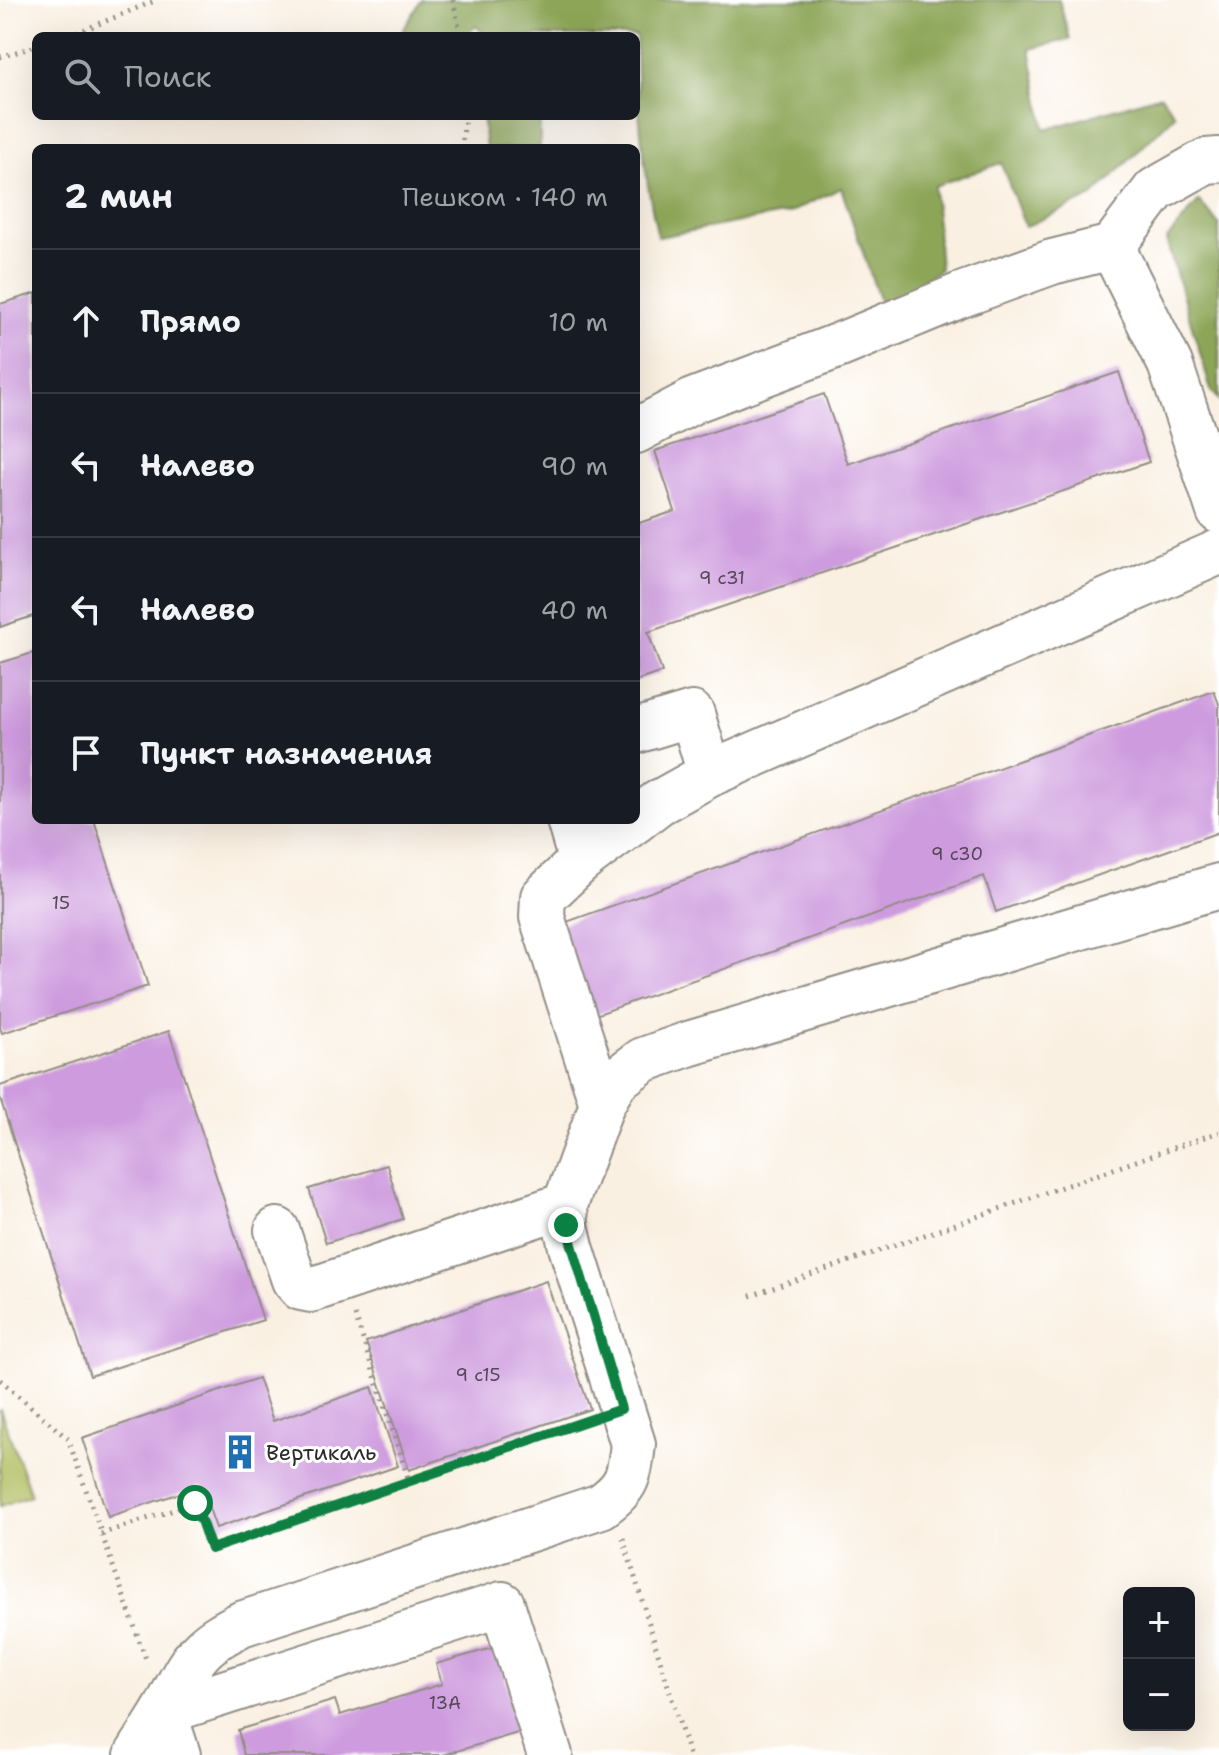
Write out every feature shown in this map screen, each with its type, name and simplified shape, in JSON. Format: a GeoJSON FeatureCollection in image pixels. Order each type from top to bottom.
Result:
{"type":"FeatureCollection","features":[{"type":"Feature","properties":{"kind":"lane"},"geometry":{"type":"LineString","coordinates":[[640,429],[695,400],[961,295],[1052,262],[1112,247],[1155,190],[1206,161],[1219,160]]}},
{"type":"Feature","properties":{"kind":"lane"},"geometry":{"type":"LineString","coordinates":[[1112,247],[1170,364],[1219,511]]}},
{"type":"Feature","properties":{"kind":"lane"},"geometry":{"type":"LineString","coordinates":[[640,817],[658,803],[710,774],[1219,552]]}},
{"type":"Feature","properties":{"kind":"lane"},"geometry":{"type":"LineString","coordinates":[[640,730],[692,714],[710,774]]}},
{"type":"Feature","properties":{"kind":"lane"},"geometry":{"type":"LineString","coordinates":[[570,824],[581,861]]}},
{"type":"Feature","properties":{"kind":"lane"},"geometry":{"type":"LineString","coordinates":[[602,1104],[542,917],[543,897],[581,861],[631,824]]}},
{"type":"Feature","properties":{"kind":"lane"},"geometry":{"type":"LineString","coordinates":[[137,1755],[191,1663],[203,1648],[222,1634],[241,1624],[601,1506],[620,1492],[630,1470],[633,1444],[571,1247],[565,1205],[602,1104],[616,1080],[643,1060],[688,1044],[1219,886]]}},
{"type":"Feature","properties":{"kind":"lane"},"geometry":{"type":"LineString","coordinates":[[277,1230],[294,1280],[301,1288],[311,1290],[565,1205]]}},
{"type":"Feature","properties":{"kind":"lane"},"geometry":{"type":"LineString","coordinates":[[164,1712],[502,1604],[550,1755]]}},
{"type":"Feature","properties":{"kind":"lane"},"geometry":{"type":"LineString","coordinates":[[164,1712],[178,1755]]}},
{"type":"Feature","properties":{"kind":"path"},"geometry":{"type":"LineString","coordinates":[[79,32],[157,0]]}},
{"type":"Feature","properties":{"kind":"path"},"geometry":{"type":"LineString","coordinates":[[453,0],[460,32]]}},
{"type":"Feature","properties":{"kind":"path"},"geometry":{"type":"LineString","coordinates":[[0,57],[32,47]]}},
{"type":"Feature","properties":{"kind":"path"},"geometry":{"type":"LineString","coordinates":[[462,144],[465,120]]}},
{"type":"Feature","properties":{"kind":"path"},"geometry":{"type":"LineString","coordinates":[[750,1296],[1219,1132]]}},
{"type":"Feature","properties":{"kind":"path"},"geometry":{"type":"LineString","coordinates":[[343,1279],[409,1481]]}},
{"type":"Feature","properties":{"kind":"path"},"geometry":{"type":"LineString","coordinates":[[0,1380],[68,1439],[164,1712]]}},
{"type":"Feature","properties":{"kind":"path"},"geometry":{"type":"LineString","coordinates":[[101,1534],[195,1503],[211,1549],[621,1409]]}},
{"type":"Feature","properties":{"kind":"path"},"geometry":{"type":"LineString","coordinates":[[612,1498],[689,1755]]}},
{"type":"Feature","properties":{"kind":"green space"},"geometry":{"type":"Polygon","coordinates":[[[421,0],[1059,0],[1070,39],[1030,49],[1045,130],[1161,95],[1175,115],[1093,196],[1025,227],[1001,163],[934,186],[940,269],[883,311],[841,188],[789,213],[658,237],[641,137],[640,32],[482,32],[476,26],[469,32],[402,32],[421,0]]]}},
{"type":"Feature","properties":{"kind":"green space"},"geometry":{"type":"Polygon","coordinates":[[[482,120],[540,120],[540,144],[486,144],[482,120]]]}},
{"type":"Feature","properties":{"kind":"green space"},"geometry":{"type":"Polygon","coordinates":[[[1199,201],[1219,224],[1219,400],[1211,390],[1166,240],[1199,201]]]}},
{"type":"Feature","properties":{"kind":"green space"},"geometry":{"type":"Polygon","coordinates":[[[0,1409],[31,1495],[0,1506],[0,1409]]]}},
{"type":"Feature","properties":{"kind":"building"},"geometry":{"type":"Polygon","coordinates":[[[32,294],[32,616],[0,627],[0,304],[32,294]]]}},
{"type":"Feature","properties":{"kind":"building"},"geometry":{"type":"Polygon","coordinates":[[[1119,372],[1149,462],[648,632],[662,672],[640,680],[640,523],[675,511],[655,451],[824,394],[848,464],[1119,372]]]}},
{"type":"Feature","properties":{"kind":"building"},"geometry":{"type":"Polygon","coordinates":[[[32,653],[32,824],[95,824],[148,986],[2,1033],[0,1028],[0,663],[32,653]]]}},
{"type":"Feature","properties":{"kind":"building"},"geometry":{"type":"Polygon","coordinates":[[[1214,691],[1219,704],[1219,832],[996,912],[984,876],[590,1017],[558,925],[1214,691]]]}},
{"type":"Feature","properties":{"kind":"building"},"geometry":{"type":"Polygon","coordinates":[[[169,1031],[263,1320],[90,1376],[0,1098],[0,1086],[169,1031]]]}},
{"type":"Feature","properties":{"kind":"building"},"geometry":{"type":"Polygon","coordinates":[[[387,1165],[403,1219],[326,1243],[309,1189],[387,1165]]]}},
{"type":"Feature","properties":{"kind":"building","name":"Вертикаль"},"geometry":{"type":"Polygon","coordinates":[[[546,1281],[590,1409],[409,1470],[366,1342],[546,1281]]]}},
{"type":"Feature","properties":{"kind":"building","name":"Вертикаль"},"geometry":{"type":"Polygon","coordinates":[[[258,1378],[273,1421],[372,1387],[398,1466],[216,1528],[201,1486],[108,1517],[82,1438],[258,1378]]]}},
{"type":"Feature","properties":{"kind":"building"},"geometry":{"type":"Polygon","coordinates":[[[496,1647],[521,1732],[443,1755],[244,1755],[238,1730],[335,1700],[340,1715],[442,1684],[436,1664],[496,1647]]]}},
{"type":"Feature","properties":{"kind":"place","name":"Вертикаль"},"geometry":{"type":"Point","coordinates":[240,1452]}},
{"type":"Feature","properties":{"kind":"route"},"geometry":{"type":"LineString","coordinates":[[195,1503],[211,1549],[621,1409],[566,1225]]}}]}
